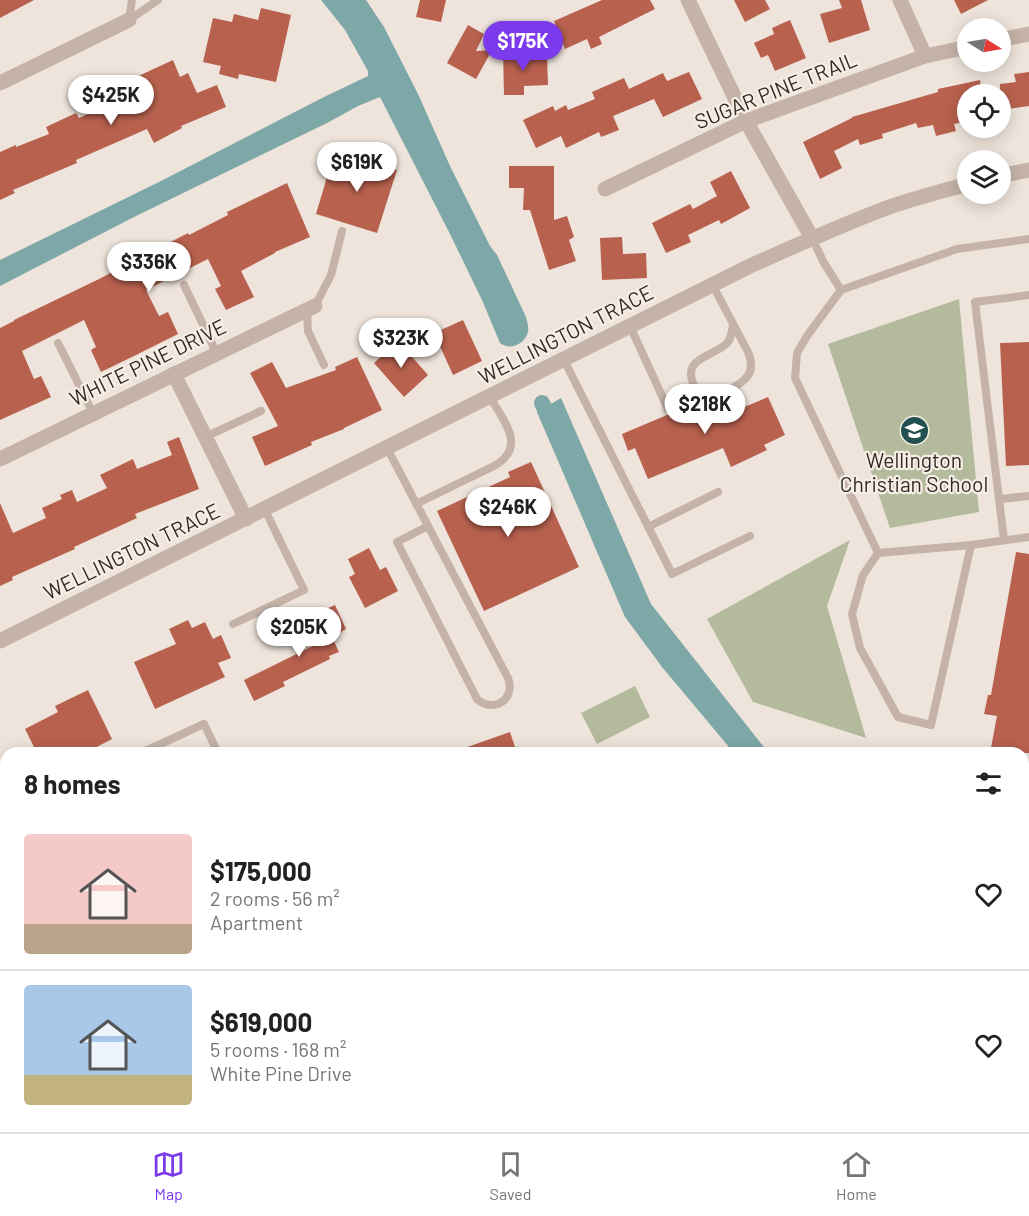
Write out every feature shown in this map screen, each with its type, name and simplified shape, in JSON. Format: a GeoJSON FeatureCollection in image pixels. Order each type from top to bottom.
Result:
{"type":"FeatureCollection","features":[{"type":"Feature","properties":{"kind":"street"},"geometry":{"type":"LineString","coordinates":[[688,0],[746,121],[812,238]]}},
{"type":"Feature","properties":{"kind":"street"},"geometry":{"type":"LineString","coordinates":[[900,0],[925,56]]}},
{"type":"Feature","properties":{"kind":"street"},"geometry":{"type":"LineString","coordinates":[[0,83],[129,20]]}},
{"type":"Feature","properties":{"kind":"street"},"geometry":{"type":"LineString","coordinates":[[1011,38],[1029,34]]}},
{"type":"Feature","properties":{"kind":"street","name":"SUGAR PINE TRAIL"},"geometry":{"type":"LineString","coordinates":[[605,189],[746,121],[925,56],[957,49]]}},
{"type":"Feature","properties":{"kind":"street"},"geometry":{"type":"LineString","coordinates":[[1011,174],[1029,170]]}},
{"type":"Feature","properties":{"kind":"street","name":"WELLINGTON TRACE"},"geometry":{"type":"LineString","coordinates":[[0,641],[712,284],[812,238],[883,209],[957,187]]}},
{"type":"Feature","properties":{"kind":"street","name":"WHITE PINE DRIVE"},"geometry":{"type":"LineString","coordinates":[[0,459],[311,308]]}},
{"type":"Feature","properties":{"kind":"street"},"geometry":{"type":"LineString","coordinates":[[174,374],[246,519]]}},
{"type":"Feature","properties":{"kind":"lane"},"geometry":{"type":"LineString","coordinates":[[129,20],[132,0]]}},
{"type":"Feature","properties":{"kind":"lane"},"geometry":{"type":"LineString","coordinates":[[129,20],[158,0]]}},
{"type":"Feature","properties":{"kind":"lane"},"geometry":{"type":"LineString","coordinates":[[324,365],[308,331],[311,308],[331,275],[342,231]]}},
{"type":"Feature","properties":{"kind":"lane"},"geometry":{"type":"LineString","coordinates":[[812,238],[841,290]]}},
{"type":"Feature","properties":{"kind":"lane"},"geometry":{"type":"LineString","coordinates":[[878,553],[795,378],[797,353],[841,290],[957,249],[1029,239]]}},
{"type":"Feature","properties":{"kind":"lane"},"geometry":{"type":"LineString","coordinates":[[712,284],[733,324],[751,359],[752,366],[750,373],[740,384],[717,395],[704,394],[693,385],[691,378],[694,364],[726,345],[730,339],[733,324]]}},
{"type":"Feature","properties":{"kind":"lane"},"geometry":{"type":"LineString","coordinates":[[184,285],[217,354]]}},
{"type":"Feature","properties":{"kind":"lane"},"geometry":{"type":"LineString","coordinates":[[1004,540],[975,302],[1029,295]]}},
{"type":"Feature","properties":{"kind":"lane"},"geometry":{"type":"LineString","coordinates":[[630,326],[668,409]]}},
{"type":"Feature","properties":{"kind":"lane"},"geometry":{"type":"LineString","coordinates":[[58,343],[93,413]]}},
{"type":"Feature","properties":{"kind":"lane"},"geometry":{"type":"LineString","coordinates":[[564,360],[672,574],[750,536]]}},
{"type":"Feature","properties":{"kind":"lane"},"geometry":{"type":"LineString","coordinates":[[416,504],[502,462],[507,455],[511,447],[510,431],[490,397]]}},
{"type":"Feature","properties":{"kind":"lane"},"geometry":{"type":"LineString","coordinates":[[205,436],[261,411]]}},
{"type":"Feature","properties":{"kind":"lane"},"geometry":{"type":"LineString","coordinates":[[387,448],[508,678],[510,683],[508,695],[499,704],[488,705],[477,699],[397,542],[428,526]]}},
{"type":"Feature","properties":{"kind":"lane"},"geometry":{"type":"LineString","coordinates":[[648,526],[718,492]]}},
{"type":"Feature","properties":{"kind":"lane"},"geometry":{"type":"LineString","coordinates":[[1000,499],[1029,496]]}},
{"type":"Feature","properties":{"kind":"lane"},"geometry":{"type":"LineString","coordinates":[[233,624],[303,590],[265,510]]}},
{"type":"Feature","properties":{"kind":"lane"},"geometry":{"type":"LineString","coordinates":[[878,553],[971,545],[1029,537]]}},
{"type":"Feature","properties":{"kind":"lane"},"geometry":{"type":"LineString","coordinates":[[878,553],[863,575],[852,614],[860,648],[898,717],[930,725],[971,545]]}},
{"type":"Feature","properties":{"kind":"lane"},"geometry":{"type":"LineString","coordinates":[[154,747],[204,724],[215,747]]}},
{"type":"Feature","properties":{"kind":"green space"},"geometry":{"type":"Polygon","coordinates":[[[959,299],[979,512],[890,528],[828,344],[959,299]]]}},
{"type":"Feature","properties":{"kind":"green space"},"geometry":{"type":"Polygon","coordinates":[[[850,540],[827,606],[866,738],[753,702],[707,619],[850,540]]]}},
{"type":"Feature","properties":{"kind":"green space"},"geometry":{"type":"Polygon","coordinates":[[[635,686],[650,717],[597,744],[581,713],[635,686]]]}},
{"type":"Feature","properties":{"kind":"water"},"geometry":{"type":"Polygon","coordinates":[[[321,0],[366,0],[384,27],[418,94],[450,166],[490,246],[497,255],[526,317],[528,332],[524,340],[512,346],[500,343],[450,234],[380,97],[136,216],[0,286],[0,260],[368,76],[368,71],[345,30],[321,0]]]}},
{"type":"Feature","properties":{"kind":"water"},"geometry":{"type":"Polygon","coordinates":[[[561,398],[651,604],[764,747],[729,747],[662,667],[625,617],[537,412],[561,398]]]}},
{"type":"Feature","properties":{"kind":"building"},"geometry":{"type":"Polygon","coordinates":[[[0,0],[34,0],[0,18],[0,0]]]}},
{"type":"Feature","properties":{"kind":"building"},"geometry":{"type":"Polygon","coordinates":[[[420,0],[446,0],[441,22],[416,17],[420,0]]]}},
{"type":"Feature","properties":{"kind":"building"},"geometry":{"type":"Polygon","coordinates":[[[602,0],[650,0],[655,9],[599,37],[602,44],[591,49],[587,39],[565,49],[554,21],[602,0]]]}},
{"type":"Feature","properties":{"kind":"building"},"geometry":{"type":"Polygon","coordinates":[[[734,0],[765,0],[770,9],[745,22],[734,0]]]}},
{"type":"Feature","properties":{"kind":"building"},"geometry":{"type":"Polygon","coordinates":[[[839,0],[861,0],[870,30],[829,43],[820,14],[842,8],[839,0]]]}},
{"type":"Feature","properties":{"kind":"building"},"geometry":{"type":"Polygon","coordinates":[[[954,0],[988,0],[961,14],[954,0]]]}},
{"type":"Feature","properties":{"kind":"building"},"geometry":{"type":"Polygon","coordinates":[[[261,8],[291,15],[276,82],[239,74],[238,79],[219,74],[221,66],[203,62],[213,18],[232,22],[234,14],[258,20],[261,8]]]}},
{"type":"Feature","properties":{"kind":"building"},"geometry":{"type":"Polygon","coordinates":[[[790,20],[806,58],[775,71],[768,55],[761,58],[754,43],[774,34],[772,28],[790,20]]]}},
{"type":"Feature","properties":{"kind":"building"},"geometry":{"type":"Polygon","coordinates":[[[468,25],[484,34],[476,51],[492,50],[476,79],[447,63],[468,25]]]}},
{"type":"Feature","properties":{"kind":"building"},"geometry":{"type":"Polygon","coordinates":[[[503,50],[524,50],[524,56],[547,55],[548,85],[524,86],[524,95],[504,95],[503,50]]]}},
{"type":"Feature","properties":{"kind":"building"},"geometry":{"type":"Polygon","coordinates":[[[173,60],[180,77],[188,73],[197,93],[217,85],[226,107],[181,126],[182,128],[154,143],[147,129],[76,160],[77,163],[13,190],[15,193],[0,200],[0,152],[49,134],[46,127],[76,113],[79,118],[112,103],[109,96],[134,85],[132,79],[173,60]]]}},
{"type":"Feature","properties":{"kind":"building"},"geometry":{"type":"Polygon","coordinates":[[[689,72],[702,99],[663,117],[654,99],[613,116],[619,130],[601,137],[599,132],[566,148],[561,136],[536,148],[523,120],[553,106],[555,111],[566,105],[568,110],[595,99],[592,92],[624,78],[629,89],[663,73],[667,81],[689,72]]]}},
{"type":"Feature","properties":{"kind":"building"},"geometry":{"type":"Polygon","coordinates":[[[1029,72],[1029,106],[1011,108],[1011,84],[1000,84],[1016,82],[1014,74],[1029,72]]]}},
{"type":"Feature","properties":{"kind":"building"},"geometry":{"type":"Polygon","coordinates":[[[980,80],[981,84],[961,84],[980,80]]]}},
{"type":"Feature","properties":{"kind":"building"},"geometry":{"type":"Polygon","coordinates":[[[957,85],[957,123],[954,124],[956,131],[936,136],[933,125],[918,128],[916,123],[882,134],[883,138],[860,145],[858,139],[834,151],[842,168],[820,179],[803,142],[852,117],[938,92],[938,89],[957,85]]]}},
{"type":"Feature","properties":{"kind":"building"},"geometry":{"type":"Polygon","coordinates":[[[333,157],[360,165],[362,159],[397,170],[377,233],[316,214],[333,157]]]}},
{"type":"Feature","properties":{"kind":"building"},"geometry":{"type":"Polygon","coordinates":[[[509,166],[554,166],[554,220],[567,216],[574,237],[569,240],[576,261],[549,270],[530,210],[523,210],[524,188],[509,188],[509,166]]]}},
{"type":"Feature","properties":{"kind":"building"},"geometry":{"type":"Polygon","coordinates":[[[731,171],[750,208],[721,224],[719,220],[688,235],[691,242],[666,253],[652,223],[690,204],[693,209],[717,196],[710,182],[731,171]]]}},
{"type":"Feature","properties":{"kind":"building"},"geometry":{"type":"Polygon","coordinates":[[[287,183],[310,237],[275,252],[241,271],[254,297],[226,310],[215,289],[221,286],[208,259],[146,290],[159,316],[168,312],[178,334],[134,356],[101,372],[91,350],[96,347],[84,320],[22,351],[34,379],[41,376],[51,397],[0,420],[0,328],[188,233],[189,235],[228,215],[227,212],[287,183]]]}},
{"type":"Feature","properties":{"kind":"building"},"geometry":{"type":"Polygon","coordinates":[[[622,237],[623,254],[646,253],[647,278],[602,280],[600,238],[622,237]]]}},
{"type":"Feature","properties":{"kind":"building"},"geometry":{"type":"Polygon","coordinates":[[[463,320],[482,361],[453,375],[434,333],[463,320]]]}},
{"type":"Feature","properties":{"kind":"building"},"geometry":{"type":"Polygon","coordinates":[[[398,341],[428,375],[404,397],[374,363],[398,341]]]}},
{"type":"Feature","properties":{"kind":"building"},"geometry":{"type":"Polygon","coordinates":[[[1029,342],[1029,465],[1006,466],[1000,343],[1029,342]]]}},
{"type":"Feature","properties":{"kind":"building"},"geometry":{"type":"Polygon","coordinates":[[[357,357],[382,410],[265,466],[252,437],[278,426],[250,373],[272,362],[286,388],[336,370],[335,367],[357,357]]]}},
{"type":"Feature","properties":{"kind":"building"},"geometry":{"type":"Polygon","coordinates":[[[737,397],[742,408],[768,397],[785,435],[764,445],[767,450],[731,467],[723,448],[648,479],[635,448],[628,451],[622,434],[690,405],[695,416],[737,397]]]}},
{"type":"Feature","properties":{"kind":"building"},"geometry":{"type":"Polygon","coordinates":[[[179,437],[199,489],[135,514],[137,518],[12,577],[13,580],[0,586],[0,503],[13,533],[46,518],[42,508],[62,499],[60,495],[72,490],[77,502],[107,488],[100,475],[133,459],[137,469],[172,455],[167,442],[179,437]]]}},
{"type":"Feature","properties":{"kind":"building"},"geometry":{"type":"Polygon","coordinates":[[[531,462],[579,567],[484,611],[437,511],[510,477],[508,472],[531,462]]]}},
{"type":"Feature","properties":{"kind":"building"},"geometry":{"type":"Polygon","coordinates":[[[369,548],[380,570],[386,567],[398,591],[365,608],[349,577],[355,574],[348,559],[369,548]]]}},
{"type":"Feature","properties":{"kind":"building"},"geometry":{"type":"Polygon","coordinates":[[[1016,552],[1029,554],[1029,747],[991,747],[997,716],[984,714],[988,695],[991,695],[1016,552]]]}},
{"type":"Feature","properties":{"kind":"building"},"geometry":{"type":"Polygon","coordinates":[[[335,605],[346,629],[332,637],[339,652],[329,656],[330,659],[283,682],[285,686],[254,701],[244,680],[327,639],[315,614],[335,605]]]}},
{"type":"Feature","properties":{"kind":"building"},"geometry":{"type":"Polygon","coordinates":[[[188,620],[192,628],[205,622],[213,639],[221,635],[231,658],[218,663],[225,677],[155,709],[134,662],[176,644],[169,629],[188,620]]]}},
{"type":"Feature","properties":{"kind":"building"},"geometry":{"type":"Polygon","coordinates":[[[88,690],[112,739],[97,747],[34,747],[25,729],[58,712],[55,706],[88,690]]]}},
{"type":"Feature","properties":{"kind":"building"},"geometry":{"type":"Polygon","coordinates":[[[510,732],[515,747],[467,747],[510,732]]]}},
{"type":"Feature","properties":{"kind":"waterway"},"geometry":{"type":"LineString","coordinates":[[542,403],[553,427]]}},
{"type":"Feature","properties":{"kind":"place","name":"Wellington Christian School"},"geometry":{"type":"Point","coordinates":[914,430]}}]}
